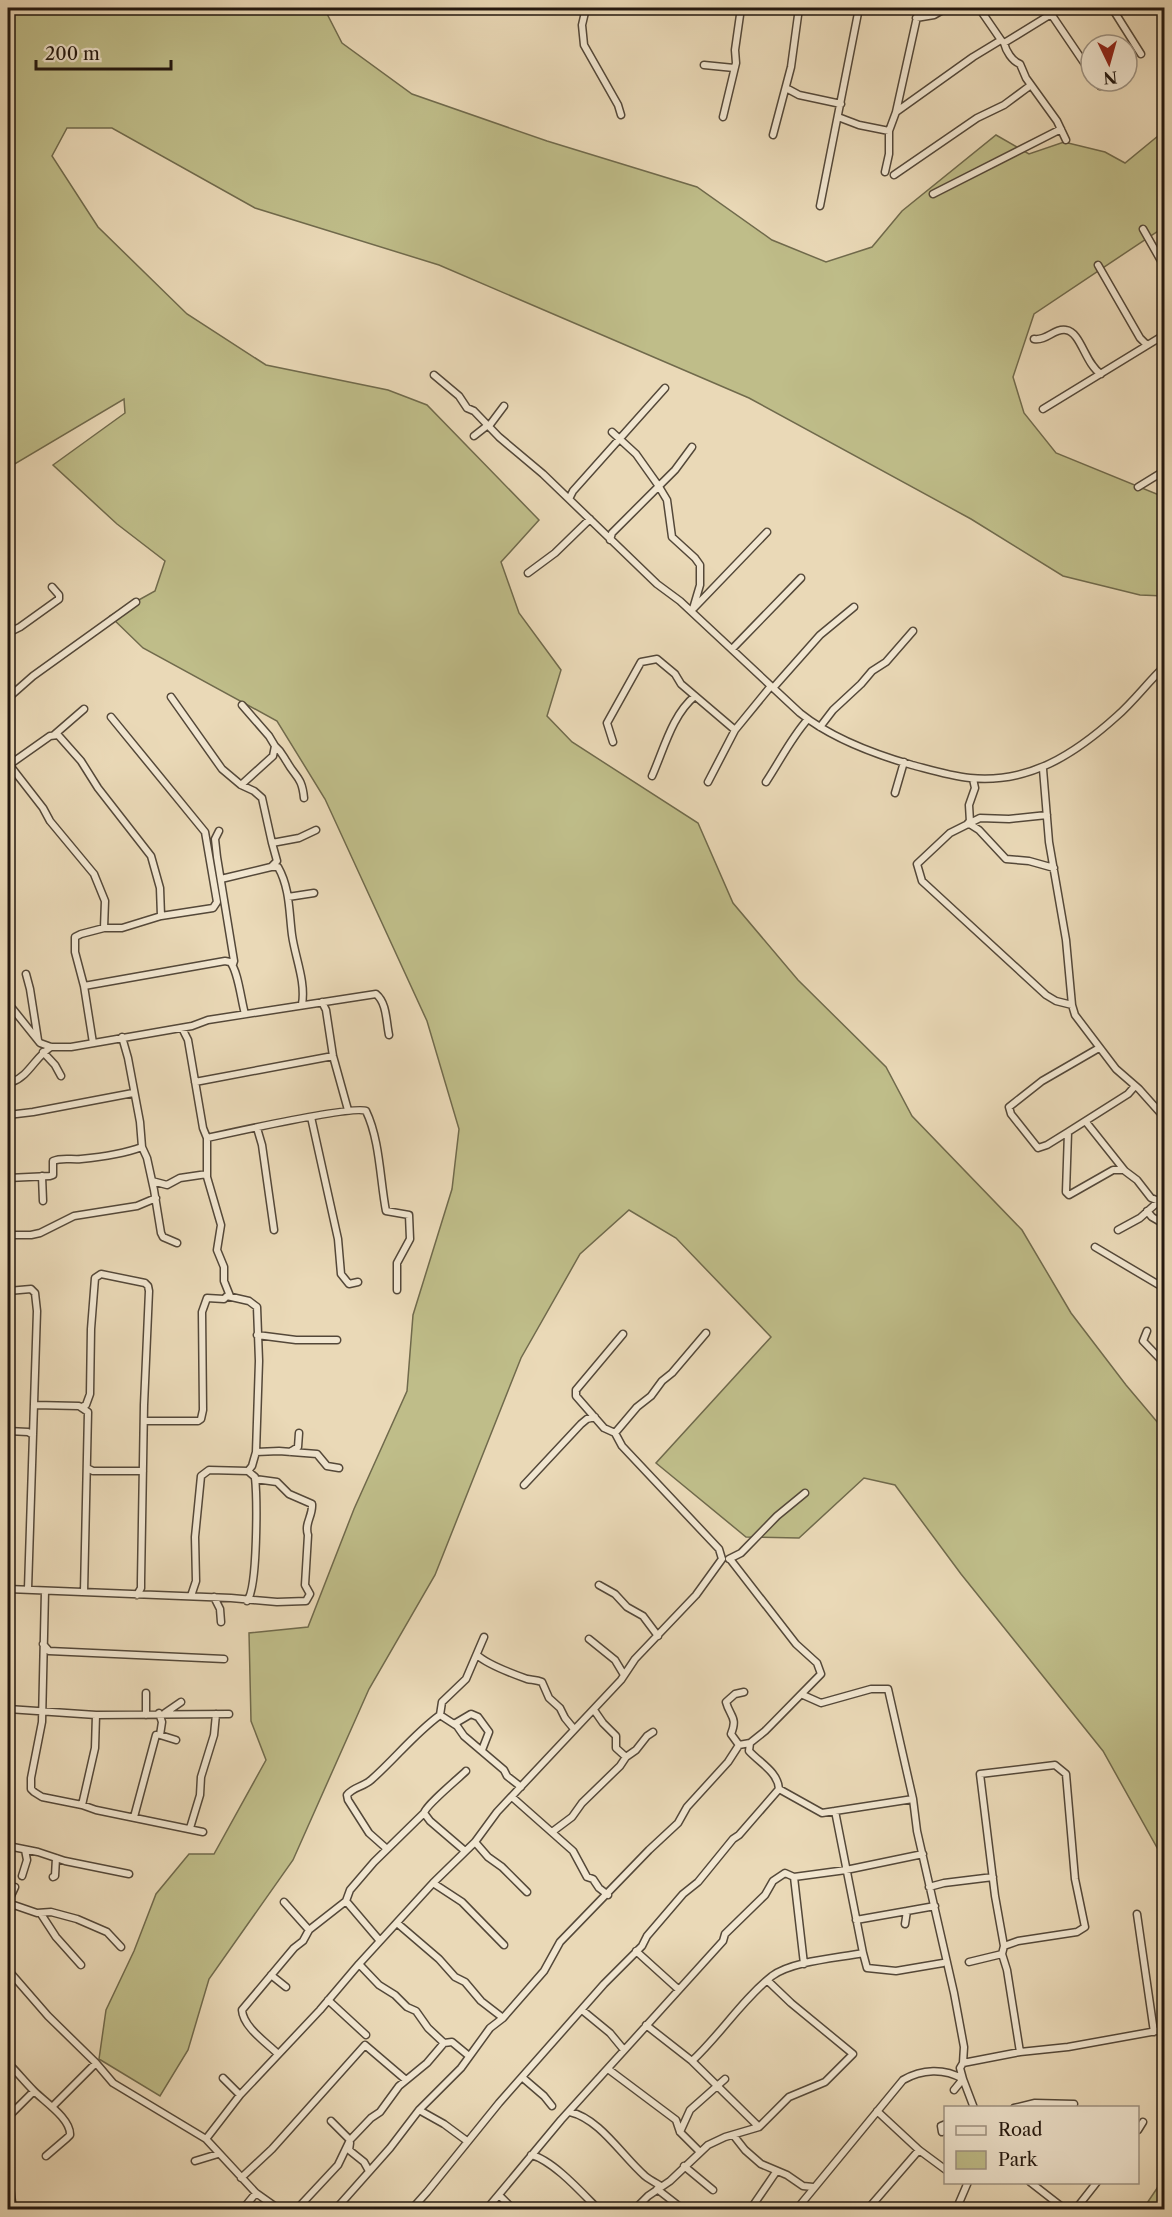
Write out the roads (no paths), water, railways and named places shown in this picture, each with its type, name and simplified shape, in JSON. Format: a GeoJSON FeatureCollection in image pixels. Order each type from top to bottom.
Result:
{"type":"FeatureCollection","features":[{"type":"Feature","properties":{"kind":"street"},"geometry":{"type":"LineString","coordinates":[[586,8],[582,25],[584,45],[621,115]]}},
{"type":"Feature","properties":{"kind":"street"},"geometry":{"type":"LineString","coordinates":[[723,117],[736,63],[735,50],[741,8]]}},
{"type":"Feature","properties":{"kind":"street"},"geometry":{"type":"LineString","coordinates":[[773,135],[793,56],[799,8]]}},
{"type":"Feature","properties":{"kind":"street"},"geometry":{"type":"LineString","coordinates":[[820,206],[859,8]]}},
{"type":"Feature","properties":{"kind":"street"},"geometry":{"type":"LineString","coordinates":[[885,172],[889,154],[889,131],[896,112],[919,8]]}},
{"type":"Feature","properties":{"kind":"street"},"geometry":{"type":"LineString","coordinates":[[916,18],[934,15],[946,8]]}},
{"type":"Feature","properties":{"kind":"street"},"geometry":{"type":"LineString","coordinates":[[979,8],[989,19],[1012,58],[1020,64],[1021,70],[1066,140]]}},
{"type":"Feature","properties":{"kind":"street"},"geometry":{"type":"LineString","coordinates":[[1047,8],[1079,55]]}},
{"type":"Feature","properties":{"kind":"street"},"geometry":{"type":"LineString","coordinates":[[896,112],[973,57],[1060,8]]}},
{"type":"Feature","properties":{"kind":"street"},"geometry":{"type":"LineString","coordinates":[[1112,8],[1141,54]]}},
{"type":"Feature","properties":{"kind":"street"},"geometry":{"type":"LineString","coordinates":[[704,66],[734,68]]}},
{"type":"Feature","properties":{"kind":"street"},"geometry":{"type":"LineString","coordinates":[[894,175],[977,118],[1004,105],[1031,85]]}},
{"type":"Feature","properties":{"kind":"street"},"geometry":{"type":"LineString","coordinates":[[786,88],[799,94],[841,104]]}},
{"type":"Feature","properties":{"kind":"street"},"geometry":{"type":"LineString","coordinates":[[838,117],[870,128],[889,131]]}},
{"type":"Feature","properties":{"kind":"street"},"geometry":{"type":"LineString","coordinates":[[933,194],[1061,129]]}},
{"type":"Feature","properties":{"kind":"street"},"geometry":{"type":"LineString","coordinates":[[1143,229],[1164,266]]}},
{"type":"Feature","properties":{"kind":"street"},"geometry":{"type":"LineString","coordinates":[[1098,265],[1140,338],[1147,345]]}},
{"type":"Feature","properties":{"kind":"street"},"geometry":{"type":"LineString","coordinates":[[1034,339],[1042,340],[1060,330],[1068,330],[1076,334],[1085,356],[1094,370],[1101,374]]}},
{"type":"Feature","properties":{"kind":"street"},"geometry":{"type":"LineString","coordinates":[[1043,410],[1164,335]]}},
{"type":"Feature","properties":{"kind":"street"},"geometry":{"type":"LineString","coordinates":[[434,375],[609,536],[657,584],[693,610],[808,719],[857,745],[904,762],[973,779],[1001,778],[1042,769],[1072,752],[1117,716],[1164,667]]}},
{"type":"Feature","properties":{"kind":"street"},"geometry":{"type":"LineString","coordinates":[[569,499],[573,491],[665,388]]}},
{"type":"Feature","properties":{"kind":"street"},"geometry":{"type":"LineString","coordinates":[[474,436],[488,426],[504,406]]}},
{"type":"Feature","properties":{"kind":"street"},"geometry":{"type":"LineString","coordinates":[[612,432],[636,454],[658,485],[667,500],[672,537],[700,566],[700,585],[693,610]]}},
{"type":"Feature","properties":{"kind":"street"},"geometry":{"type":"LineString","coordinates":[[609,536],[675,470],[692,447]]}},
{"type":"Feature","properties":{"kind":"street"},"geometry":{"type":"LineString","coordinates":[[1138,487],[1164,471]]}},
{"type":"Feature","properties":{"kind":"street"},"geometry":{"type":"LineString","coordinates":[[528,573],[555,553],[590,519]]}},
{"type":"Feature","properties":{"kind":"street"},"geometry":{"type":"LineString","coordinates":[[693,610],[767,532]]}},
{"type":"Feature","properties":{"kind":"street"},"geometry":{"type":"LineString","coordinates":[[732,649],[801,578]]}},
{"type":"Feature","properties":{"kind":"street"},"geometry":{"type":"LineString","coordinates":[[8,633],[59,599],[52,587]]}},
{"type":"Feature","properties":{"kind":"street"},"geometry":{"type":"LineString","coordinates":[[8,698],[33,676],[136,602]]}},
{"type":"Feature","properties":{"kind":"street"},"geometry":{"type":"LineString","coordinates":[[708,782],[735,730],[820,635],[854,607]]}},
{"type":"Feature","properties":{"kind":"street"},"geometry":{"type":"LineString","coordinates":[[820,727],[833,710],[872,671],[886,662],[913,631]]}},
{"type":"Feature","properties":{"kind":"street"},"geometry":{"type":"LineString","coordinates":[[613,742],[607,723],[641,662],[657,659],[681,684],[735,730]]}},
{"type":"Feature","properties":{"kind":"street"},"geometry":{"type":"LineString","coordinates":[[652,776],[678,716],[687,702],[695,696]]}},
{"type":"Feature","properties":{"kind":"street"},"geometry":{"type":"LineString","coordinates":[[171,697],[222,769],[241,785],[262,798],[275,865],[288,897],[292,935],[303,986],[302,1004]]}},
{"type":"Feature","properties":{"kind":"street"},"geometry":{"type":"LineString","coordinates":[[242,705],[269,736],[275,747],[284,754],[287,763],[296,772],[302,785],[304,798]]}},
{"type":"Feature","properties":{"kind":"street"},"geometry":{"type":"LineString","coordinates":[[84,709],[54,735],[8,764],[43,808],[53,825],[94,874],[105,901],[104,928]]}},
{"type":"Feature","properties":{"kind":"street"},"geometry":{"type":"LineString","coordinates":[[93,1043],[84,986],[75,952],[75,937],[104,928],[122,928],[161,916],[217,906],[205,832],[111,717]]}},
{"type":"Feature","properties":{"kind":"street"},"geometry":{"type":"LineString","coordinates":[[766,782],[797,731],[808,719]]}},
{"type":"Feature","properties":{"kind":"street"},"geometry":{"type":"LineString","coordinates":[[54,735],[58,735],[81,761],[151,856],[160,888],[161,916]]}},
{"type":"Feature","properties":{"kind":"street"},"geometry":{"type":"LineString","coordinates":[[273,756],[275,747]]}},
{"type":"Feature","properties":{"kind":"street"},"geometry":{"type":"LineString","coordinates":[[241,785],[273,756],[284,754]]}},
{"type":"Feature","properties":{"kind":"street"},"geometry":{"type":"LineString","coordinates":[[895,793],[904,762]]}},
{"type":"Feature","properties":{"kind":"street"},"geometry":{"type":"LineString","coordinates":[[1042,769],[1075,1016],[1116,1069],[1164,1116]]}},
{"type":"Feature","properties":{"kind":"street"},"geometry":{"type":"LineString","coordinates":[[969,823],[969,805],[975,788],[973,779]]}},
{"type":"Feature","properties":{"kind":"street"},"geometry":{"type":"LineString","coordinates":[[1047,815],[1009,819],[986,817],[969,823],[939,842],[916,864],[920,877],[1046,995],[1056,1001],[1072,1005]]}},
{"type":"Feature","properties":{"kind":"street"},"geometry":{"type":"LineString","coordinates":[[969,823],[1006,859],[1029,861],[1054,868]]}},
{"type":"Feature","properties":{"kind":"street"},"geometry":{"type":"LineString","coordinates":[[272,843],[299,837],[316,830]]}},
{"type":"Feature","properties":{"kind":"street"},"geometry":{"type":"LineString","coordinates":[[219,831],[215,838],[234,952],[233,964],[236,968],[240,998],[245,1014]]}},
{"type":"Feature","properties":{"kind":"street"},"geometry":{"type":"LineString","coordinates":[[221,879],[275,865]]}},
{"type":"Feature","properties":{"kind":"street"},"geometry":{"type":"LineString","coordinates":[[288,897],[314,893]]}},
{"type":"Feature","properties":{"kind":"street"},"geometry":{"type":"LineString","coordinates":[[84,986],[225,961],[233,964]]}},
{"type":"Feature","properties":{"kind":"street"},"geometry":{"type":"LineString","coordinates":[[26,974],[41,1054],[55,1065],[61,1076]]}},
{"type":"Feature","properties":{"kind":"street"},"geometry":{"type":"LineString","coordinates":[[8,1003],[39,1042],[51,1047],[70,1047],[182,1028],[208,1020],[376,994],[382,1000],[389,1035]]}},
{"type":"Feature","properties":{"kind":"street"},"geometry":{"type":"LineString","coordinates":[[322,1002],[327,1010],[333,1056],[348,1110]]}},
{"type":"Feature","properties":{"kind":"street"},"geometry":{"type":"LineString","coordinates":[[25,1024],[35,1022]]}},
{"type":"Feature","properties":{"kind":"street"},"geometry":{"type":"LineString","coordinates":[[182,1028],[188,1040],[203,1128],[207,1138],[207,1174],[221,1225],[217,1250],[224,1267],[224,1281],[230,1296]]}},
{"type":"Feature","properties":{"kind":"street"},"geometry":{"type":"LineString","coordinates":[[122,1037],[140,1122],[142,1147],[147,1158],[162,1235],[177,1243]]}},
{"type":"Feature","properties":{"kind":"street"},"geometry":{"type":"LineString","coordinates":[[8,1078],[12,1082],[16,1080],[51,1047]]}},
{"type":"Feature","properties":{"kind":"street"},"geometry":{"type":"LineString","coordinates":[[1099,1048],[1042,1081],[1010,1107],[1011,1114],[1038,1148],[1086,1122],[1128,1094],[1135,1086]]}},
{"type":"Feature","properties":{"kind":"street"},"geometry":{"type":"LineString","coordinates":[[195,1082],[333,1056]]}},
{"type":"Feature","properties":{"kind":"street"},"geometry":{"type":"LineString","coordinates":[[8,1115],[133,1093]]}},
{"type":"Feature","properties":{"kind":"street"},"geometry":{"type":"LineString","coordinates":[[207,1138],[362,1109],[368,1115],[378,1149],[379,1173],[386,1211],[409,1215],[410,1239],[398,1263],[397,1290]]}},
{"type":"Feature","properties":{"kind":"street"},"geometry":{"type":"LineString","coordinates":[[311,1117],[336,1232],[341,1274],[349,1284],[358,1282]]}},
{"type":"Feature","properties":{"kind":"street"},"geometry":{"type":"LineString","coordinates":[[1086,1122],[1124,1170],[1137,1180],[1151,1198],[1162,1199]]}},
{"type":"Feature","properties":{"kind":"street"},"geometry":{"type":"LineString","coordinates":[[257,1128],[262,1145],[274,1230]]}},
{"type":"Feature","properties":{"kind":"street"},"geometry":{"type":"LineString","coordinates":[[1068,1132],[1068,1170],[1065,1186],[1069,1195],[1113,1170],[1124,1170]]}},
{"type":"Feature","properties":{"kind":"street"},"geometry":{"type":"LineString","coordinates":[[8,1178],[53,1175],[53,1161],[58,1159],[79,1160],[142,1147]]}},
{"type":"Feature","properties":{"kind":"street"},"geometry":{"type":"LineString","coordinates":[[152,1181],[167,1185],[186,1177],[207,1174]]}},
{"type":"Feature","properties":{"kind":"street"},"geometry":{"type":"LineString","coordinates":[[42,1176],[43,1201]]}},
{"type":"Feature","properties":{"kind":"street"},"geometry":{"type":"LineString","coordinates":[[8,1235],[40,1233],[74,1216],[137,1206],[156,1198]]}},
{"type":"Feature","properties":{"kind":"street"},"geometry":{"type":"LineString","coordinates":[[1118,1230],[1140,1218],[1162,1199]]}},
{"type":"Feature","properties":{"kind":"street"},"geometry":{"type":"LineString","coordinates":[[1147,1212],[1164,1224]]}},
{"type":"Feature","properties":{"kind":"street"},"geometry":{"type":"LineString","coordinates":[[1095,1247],[1164,1288]]}},
{"type":"Feature","properties":{"kind":"street"},"geometry":{"type":"LineString","coordinates":[[82,1407],[86,1405],[90,1394],[91,1329],[95,1278],[101,1274],[137,1281],[148,1286],[141,1588],[137,1595]]}},
{"type":"Feature","properties":{"kind":"street"},"geometry":{"type":"LineString","coordinates":[[8,1292],[31,1289],[35,1293],[37,1311],[35,1405],[31,1431],[28,1589]]}},
{"type":"Feature","properties":{"kind":"street"},"geometry":{"type":"LineString","coordinates":[[145,1421],[198,1421],[201,1419],[203,1410],[203,1307],[207,1299],[224,1299],[230,1296],[249,1301],[256,1305],[256,1335],[260,1361],[256,1452],[248,1471]]}},
{"type":"Feature","properties":{"kind":"street"},"geometry":{"type":"LineString","coordinates":[[1147,1331],[1143,1341],[1164,1363]]}},
{"type":"Feature","properties":{"kind":"street"},"geometry":{"type":"LineString","coordinates":[[615,1433],[706,1333]]}},
{"type":"Feature","properties":{"kind":"street"},"geometry":{"type":"LineString","coordinates":[[623,1334],[576,1390],[576,1396],[604,1428],[615,1433],[622,1446],[719,1548],[722,1559]]}},
{"type":"Feature","properties":{"kind":"street"},"geometry":{"type":"LineString","coordinates":[[256,1335],[296,1340],[337,1340]]}},
{"type":"Feature","properties":{"kind":"street"},"geometry":{"type":"LineString","coordinates":[[35,1405],[82,1407],[88,1412],[84,1592]]}},
{"type":"Feature","properties":{"kind":"street"},"geometry":{"type":"LineString","coordinates":[[524,1485],[581,1424],[595,1417]]}},
{"type":"Feature","properties":{"kind":"street"},"geometry":{"type":"LineString","coordinates":[[8,1431],[31,1431]]}},
{"type":"Feature","properties":{"kind":"street"},"geometry":{"type":"LineString","coordinates":[[290,1452],[298,1447],[299,1433]]}},
{"type":"Feature","properties":{"kind":"street"},"geometry":{"type":"LineString","coordinates":[[256,1452],[317,1454],[326,1448]]}},
{"type":"Feature","properties":{"kind":"street"},"geometry":{"type":"LineString","coordinates":[[317,1454],[327,1466],[339,1467]]}},
{"type":"Feature","properties":{"kind":"street"},"geometry":{"type":"LineString","coordinates":[[87,1468],[93,1471],[143,1471]]}},
{"type":"Feature","properties":{"kind":"street"},"geometry":{"type":"LineString","coordinates":[[8,1589],[304,1602],[308,1600],[310,1594],[305,1585],[308,1535],[306,1528],[312,1504],[289,1494],[277,1482],[255,1479],[248,1471],[209,1470],[201,1476],[195,1537],[196,1581],[191,1596]]}},
{"type":"Feature","properties":{"kind":"street"},"geometry":{"type":"LineString","coordinates":[[247,1601],[251,1592],[254,1563],[255,1479]]}},
{"type":"Feature","properties":{"kind":"street"},"geometry":{"type":"LineString","coordinates":[[722,1559],[730,1559],[746,1549],[777,1516],[805,1493]]}},
{"type":"Feature","properties":{"kind":"street"},"geometry":{"type":"LineString","coordinates":[[206,2139],[240,2095],[328,2000],[358,1964],[433,1883],[475,1842],[521,1787],[594,1710],[635,1659],[696,1595],[722,1559]]}},
{"type":"Feature","properties":{"kind":"street"},"geometry":{"type":"LineString","coordinates":[[335,2210],[419,2110],[460,2068],[490,2028],[502,2018],[544,1971],[560,1942],[678,1822],[687,1807],[728,1762],[740,1745],[750,1743],[802,1695],[821,1674],[820,1668],[796,1644],[730,1559]]}},
{"type":"Feature","properties":{"kind":"street"},"geometry":{"type":"LineString","coordinates":[[599,1585],[615,1594],[627,1607],[643,1616],[658,1636]]}},
{"type":"Feature","properties":{"kind":"street"},"geometry":{"type":"LineString","coordinates":[[45,1591],[41,1731],[31,1778],[33,1792],[42,1797],[96,1810],[203,1832]]}},
{"type":"Feature","properties":{"kind":"street"},"geometry":{"type":"LineString","coordinates":[[214,1597],[220,1609],[221,1622]]}},
{"type":"Feature","properties":{"kind":"street"},"geometry":{"type":"LineString","coordinates":[[387,1849],[369,1833],[347,1795],[353,1789],[368,1783],[422,1729],[440,1715],[442,1702],[462,1685],[484,1637]]}},
{"type":"Feature","properties":{"kind":"street"},"geometry":{"type":"LineString","coordinates":[[589,1639],[615,1660],[624,1675]]}},
{"type":"Feature","properties":{"kind":"street"},"geometry":{"type":"LineString","coordinates":[[43,1644],[49,1650],[224,1659]]}},
{"type":"Feature","properties":{"kind":"street"},"geometry":{"type":"LineString","coordinates":[[477,1655],[509,1673],[542,1682],[549,1698],[557,1705],[574,1729]]}},
{"type":"Feature","properties":{"kind":"street"},"geometry":{"type":"LineString","coordinates":[[802,1695],[821,1703],[871,1689],[888,1689],[913,1799],[929,1887],[954,1993],[964,2047],[963,2079],[973,2106]]}},
{"type":"Feature","properties":{"kind":"street"},"geometry":{"type":"LineString","coordinates":[[740,1745],[731,1734],[735,1725],[726,1702],[735,1694],[744,1692]]}},
{"type":"Feature","properties":{"kind":"street"},"geometry":{"type":"LineString","coordinates":[[146,1693],[146,1715]]}},
{"type":"Feature","properties":{"kind":"street"},"geometry":{"type":"LineString","coordinates":[[162,1713],[182,1702]]}},
{"type":"Feature","properties":{"kind":"street"},"geometry":{"type":"LineString","coordinates":[[8,1709],[96,1715],[229,1714]]}},
{"type":"Feature","properties":{"kind":"street"},"geometry":{"type":"LineString","coordinates":[[594,1710],[616,1736],[616,1748],[626,1756]]}},
{"type":"Feature","properties":{"kind":"street"},"geometry":{"type":"LineString","coordinates":[[162,1713],[160,1736],[176,1740]]}},
{"type":"Feature","properties":{"kind":"street"},"geometry":{"type":"LineString","coordinates":[[190,1828],[198,1801],[201,1777],[214,1735],[216,1714]]}},
{"type":"Feature","properties":{"kind":"street"},"geometry":{"type":"LineString","coordinates":[[454,1724],[471,1714],[478,1717],[489,1731],[482,1750]]}},
{"type":"Feature","properties":{"kind":"street"},"geometry":{"type":"LineString","coordinates":[[82,1805],[95,1748],[96,1715]]}},
{"type":"Feature","properties":{"kind":"street"},"geometry":{"type":"LineString","coordinates":[[440,1715],[454,1724],[464,1736],[521,1787]]}},
{"type":"Feature","properties":{"kind":"street"},"geometry":{"type":"LineString","coordinates":[[552,1832],[572,1817],[582,1803],[620,1766],[626,1756],[636,1750],[653,1732]]}},
{"type":"Feature","properties":{"kind":"street"},"geometry":{"type":"LineString","coordinates":[[134,1817],[156,1735]]}},
{"type":"Feature","properties":{"kind":"street"},"geometry":{"type":"LineString","coordinates":[[750,1743],[749,1751],[767,1766],[778,1783],[779,1789],[819,1813],[913,1799]]}},
{"type":"Feature","properties":{"kind":"street"},"geometry":{"type":"LineString","coordinates":[[1004,1947],[1018,1941],[1077,1932],[1085,1927],[1075,1879],[1066,1774],[1055,1765],[980,1774],[1004,1947],[1002,1954],[1007,1970],[1020,2052]]}},
{"type":"Feature","properties":{"kind":"street"},"geometry":{"type":"LineString","coordinates":[[278,2054],[248,2024],[242,2013],[246,2005],[294,1948],[303,1941],[309,1930],[346,1901],[350,1890],[424,1813],[425,1807],[466,1771]]}},
{"type":"Feature","properties":{"kind":"street"},"geometry":{"type":"LineString","coordinates":[[411,2210],[467,2141],[636,1951],[683,1894],[698,1882],[733,1839],[779,1789]]}},
{"type":"Feature","properties":{"kind":"street"},"geometry":{"type":"LineString","coordinates":[[512,1797],[573,1851],[587,1877],[608,1894]]}},
{"type":"Feature","properties":{"kind":"street"},"geometry":{"type":"LineString","coordinates":[[835,1811],[862,1953],[867,1968],[896,1971],[943,1963]]}},
{"type":"Feature","properties":{"kind":"street"},"geometry":{"type":"LineString","coordinates":[[424,1813],[465,1851]]}},
{"type":"Feature","properties":{"kind":"street"},"geometry":{"type":"LineString","coordinates":[[475,1842],[527,1892]]}},
{"type":"Feature","properties":{"kind":"street"},"geometry":{"type":"LineString","coordinates":[[8,1846],[129,1874]]}},
{"type":"Feature","properties":{"kind":"street"},"geometry":{"type":"LineString","coordinates":[[22,1876],[27,1860],[25,1850]]}},
{"type":"Feature","properties":{"kind":"street"},"geometry":{"type":"LineString","coordinates":[[486,2210],[531,2155],[723,1941],[725,1934],[765,1895],[773,1881],[785,1873],[794,1876],[846,1870],[923,1854]]}},
{"type":"Feature","properties":{"kind":"street"},"geometry":{"type":"LineString","coordinates":[[52,1877],[55,1876],[56,1858]]}},
{"type":"Feature","properties":{"kind":"street"},"geometry":{"type":"LineString","coordinates":[[794,1876],[804,1964]]}},
{"type":"Feature","properties":{"kind":"street"},"geometry":{"type":"LineString","coordinates":[[929,1887],[993,1877]]}},
{"type":"Feature","properties":{"kind":"street"},"geometry":{"type":"LineString","coordinates":[[433,1883],[452,1894],[504,1945]]}},
{"type":"Feature","properties":{"kind":"street"},"geometry":{"type":"LineString","coordinates":[[15,1887],[8,1903],[41,1914],[51,1912],[77,1919],[107,1932],[121,1947]]}},
{"type":"Feature","properties":{"kind":"street"},"geometry":{"type":"LineString","coordinates":[[346,1901],[380,1941]]}},
{"type":"Feature","properties":{"kind":"street"},"geometry":{"type":"LineString","coordinates":[[284,1902],[309,1930]]}},
{"type":"Feature","properties":{"kind":"street"},"geometry":{"type":"LineString","coordinates":[[856,1920],[935,1906]]}},
{"type":"Feature","properties":{"kind":"street"},"geometry":{"type":"LineString","coordinates":[[905,1924],[907,1911]]}},
{"type":"Feature","properties":{"kind":"street"},"geometry":{"type":"LineString","coordinates":[[41,1914],[56,1937],[81,1965]]}},
{"type":"Feature","properties":{"kind":"street"},"geometry":{"type":"LineString","coordinates":[[479,1918],[486,1914]]}},
{"type":"Feature","properties":{"kind":"street"},"geometry":{"type":"LineString","coordinates":[[1137,1914],[1154,2032]]}},
{"type":"Feature","properties":{"kind":"street"},"geometry":{"type":"LineString","coordinates":[[397,1923],[439,1959],[455,1977],[465,1982],[481,2001],[502,2018]]}},
{"type":"Feature","properties":{"kind":"street"},"geometry":{"type":"LineString","coordinates":[[939,1930],[948,1935]]}},
{"type":"Feature","properties":{"kind":"street"},"geometry":{"type":"LineString","coordinates":[[636,1951],[678,1989]]}},
{"type":"Feature","properties":{"kind":"street"},"geometry":{"type":"LineString","coordinates":[[692,2061],[772,1976],[804,1964],[862,1953]]}},
{"type":"Feature","properties":{"kind":"street"},"geometry":{"type":"LineString","coordinates":[[969,1962],[1002,1954]]}},
{"type":"Feature","properties":{"kind":"street"},"geometry":{"type":"LineString","coordinates":[[358,1964],[406,2007],[416,2011],[428,2028],[444,2043]]}},
{"type":"Feature","properties":{"kind":"street"},"geometry":{"type":"LineString","coordinates":[[8,1970],[48,2016],[96,2062],[113,2083],[206,2139],[256,2193],[280,2210]]}},
{"type":"Feature","properties":{"kind":"street"},"geometry":{"type":"LineString","coordinates":[[271,1975],[286,1987]]}},
{"type":"Feature","properties":{"kind":"street"},"geometry":{"type":"LineString","coordinates":[[634,2210],[700,2152],[717,2140],[759,2127],[789,2097],[825,2082],[854,2054],[791,2003],[768,1981]]}},
{"type":"Feature","properties":{"kind":"street"},"geometry":{"type":"LineString","coordinates":[[328,2000],[366,2035]]}},
{"type":"Feature","properties":{"kind":"street"},"geometry":{"type":"LineString","coordinates":[[582,2010],[609,2033],[624,2050]]}},
{"type":"Feature","properties":{"kind":"street"},"geometry":{"type":"LineString","coordinates":[[646,2025],[692,2061],[759,2127]]}},
{"type":"Feature","properties":{"kind":"street"},"geometry":{"type":"LineString","coordinates":[[951,2072],[962,2066],[1020,2052],[1068,2047],[1162,2030]]}},
{"type":"Feature","properties":{"kind":"street"},"geometry":{"type":"LineString","coordinates":[[296,2210],[338,2165],[350,2140],[380,2112],[399,2085],[427,2063],[444,2043],[453,2042],[469,2056]]}},
{"type":"Feature","properties":{"kind":"street"},"geometry":{"type":"LineString","coordinates":[[241,2178],[272,2149],[365,2045],[406,2080]]}},
{"type":"Feature","properties":{"kind":"street"},"geometry":{"type":"LineString","coordinates":[[52,2107],[96,2062]]}},
{"type":"Feature","properties":{"kind":"street"},"geometry":{"type":"LineString","coordinates":[[8,2063],[52,2107],[70,2131],[67,2138],[46,2156]]}},
{"type":"Feature","properties":{"kind":"street"},"geometry":{"type":"LineString","coordinates":[[608,2069],[676,2120],[680,2132],[700,2152]]}},
{"type":"Feature","properties":{"kind":"street"},"geometry":{"type":"LineString","coordinates":[[796,2210],[903,2080],[911,2075],[937,2071],[951,2072],[963,2079]]}},
{"type":"Feature","properties":{"kind":"street"},"geometry":{"type":"LineString","coordinates":[[223,2078],[240,2095]]}},
{"type":"Feature","properties":{"kind":"street"},"geometry":{"type":"LineString","coordinates":[[523,2078],[552,2106]]}},
{"type":"Feature","properties":{"kind":"street"},"geometry":{"type":"LineString","coordinates":[[680,2132],[690,2110],[725,2079]]}},
{"type":"Feature","properties":{"kind":"street"},"geometry":{"type":"LineString","coordinates":[[954,2090],[963,2079]]}},
{"type":"Feature","properties":{"kind":"street"},"geometry":{"type":"LineString","coordinates":[[8,2117],[34,2091]]}},
{"type":"Feature","properties":{"kind":"street"},"geometry":{"type":"LineString","coordinates":[[1022,2106],[1035,2103],[1074,2104]]}},
{"type":"Feature","properties":{"kind":"street"},"geometry":{"type":"LineString","coordinates":[[419,2110],[444,2124],[467,2141]]}},
{"type":"Feature","properties":{"kind":"street"},"geometry":{"type":"LineString","coordinates":[[877,2111],[919,2150],[944,2169]]}},
{"type":"Feature","properties":{"kind":"street"},"geometry":{"type":"LineString","coordinates":[[570,2112],[582,2115],[588,2120],[684,2210]]}},
{"type":"Feature","properties":{"kind":"street"},"geometry":{"type":"LineString","coordinates":[[331,2121],[350,2140]]}},
{"type":"Feature","properties":{"kind":"street"},"geometry":{"type":"LineString","coordinates":[[1139,2127],[1143,2122]]}},
{"type":"Feature","properties":{"kind":"street"},"geometry":{"type":"LineString","coordinates":[[942,2132],[941,2126],[944,2124]]}},
{"type":"Feature","properties":{"kind":"street"},"geometry":{"type":"LineString","coordinates":[[734,2136],[752,2157],[803,2186],[813,2187]]}},
{"type":"Feature","properties":{"kind":"street"},"geometry":{"type":"LineString","coordinates":[[350,2140],[349,2150],[364,2162],[369,2171]]}},
{"type":"Feature","properties":{"kind":"street"},"geometry":{"type":"LineString","coordinates":[[867,2210],[919,2150]]}},
{"type":"Feature","properties":{"kind":"street"},"geometry":{"type":"LineString","coordinates":[[195,2162],[218,2154]]}},
{"type":"Feature","properties":{"kind":"street"},"geometry":{"type":"LineString","coordinates":[[531,2155],[540,2157],[570,2180],[599,2210]]}},
{"type":"Feature","properties":{"kind":"street"},"geometry":{"type":"LineString","coordinates":[[684,2166],[713,2190]]}},
{"type":"Feature","properties":{"kind":"street"},"geometry":{"type":"LineString","coordinates":[[750,2210],[776,2172]]}},
{"type":"Feature","properties":{"kind":"street"},"geometry":{"type":"LineString","coordinates":[[9,2179],[13,2210]]}},
{"type":"Feature","properties":{"kind":"street"},"geometry":{"type":"LineString","coordinates":[[956,2210],[966,2184]]}},
{"type":"Feature","properties":{"kind":"street"},"geometry":{"type":"LineString","coordinates":[[1033,2184],[1066,2210]]}},
{"type":"Feature","properties":{"kind":"street"},"geometry":{"type":"LineString","coordinates":[[1075,2210],[1095,2184]]}},
{"type":"Feature","properties":{"kind":"street"},"geometry":{"type":"LineString","coordinates":[[242,2210],[256,2193]]}},
{"type":"Feature","properties":{"kind":"street"},"geometry":{"type":"LineString","coordinates":[[499,2195],[514,2210]]}}]}
